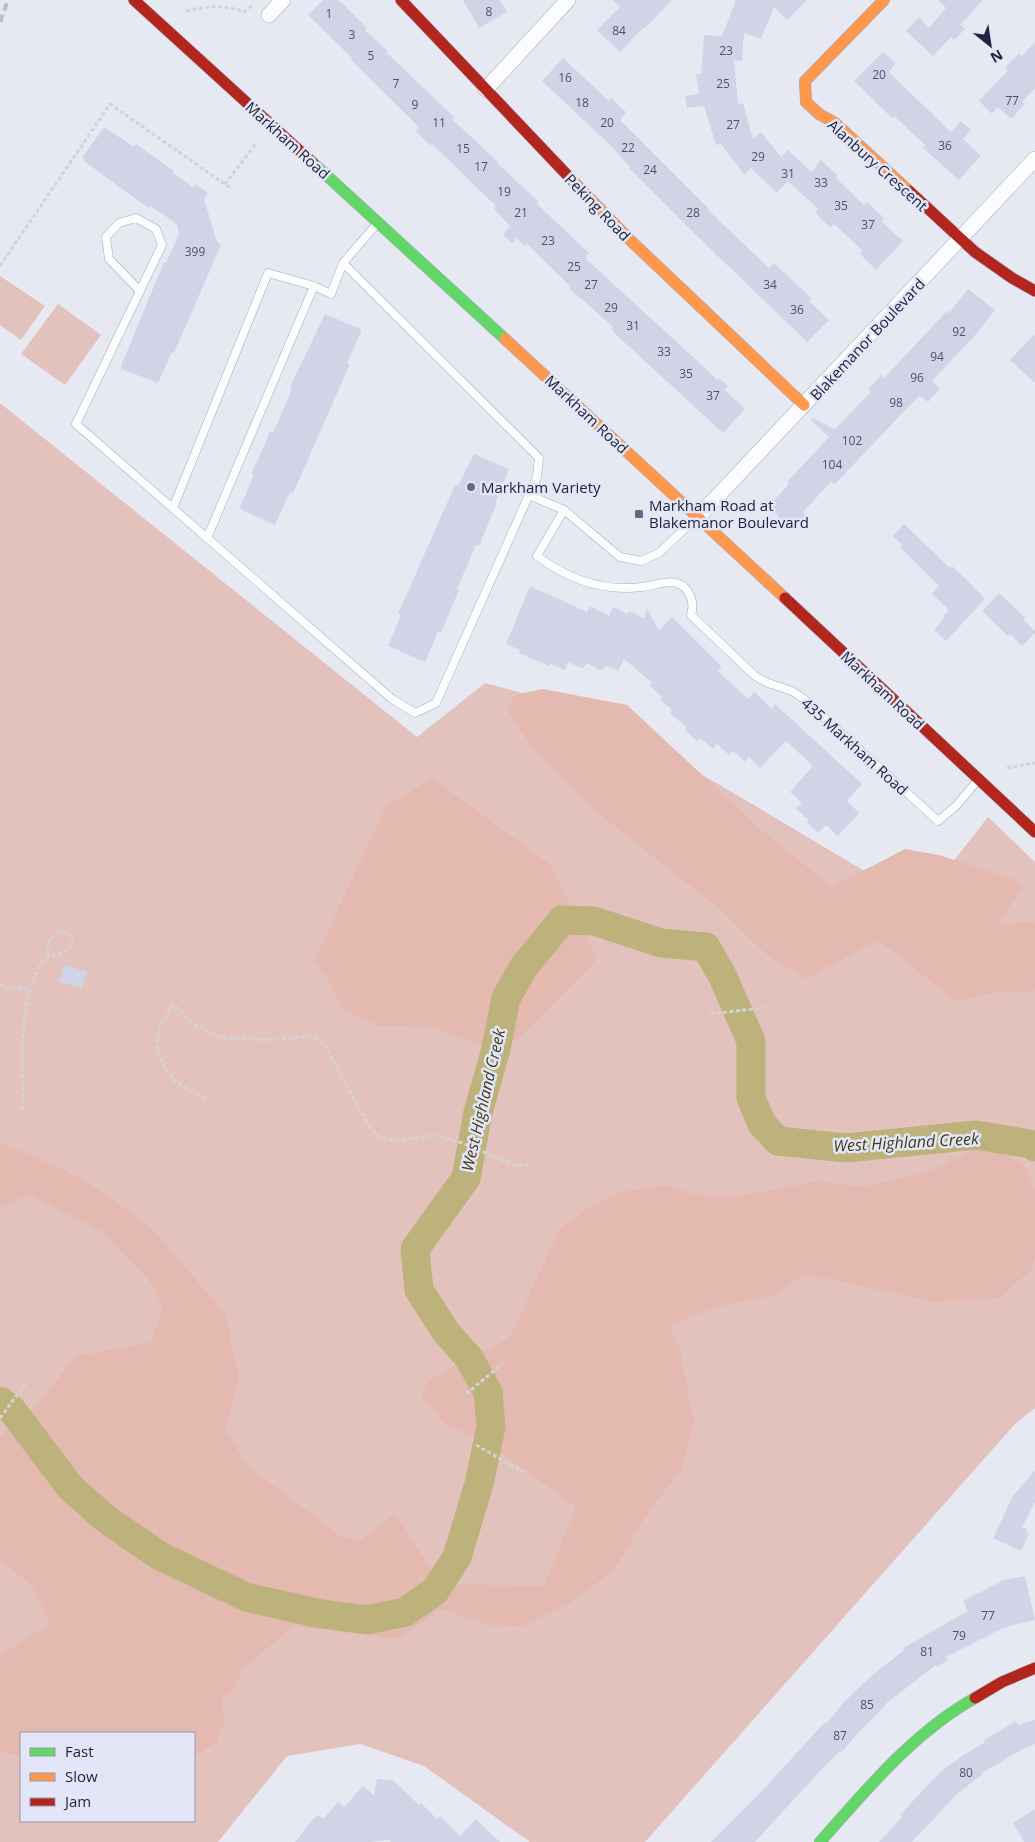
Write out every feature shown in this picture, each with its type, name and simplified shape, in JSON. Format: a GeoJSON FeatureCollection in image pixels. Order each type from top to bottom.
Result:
{"type":"FeatureCollection","features":[{"type":"Feature","properties":{"kind":"street","name":"Markham Road"},"geometry":{"type":"LineString","coordinates":[[134,0],[698,517],[1035,832]]}},
{"type":"Feature","properties":{"kind":"street"},"geometry":{"type":"LineString","coordinates":[[269,14],[283,0]]}},
{"type":"Feature","properties":{"kind":"street","name":"Peking Road"},"geometry":{"type":"LineString","coordinates":[[401,0],[630,240],[804,405]]}},
{"type":"Feature","properties":{"kind":"street"},"geometry":{"type":"LineString","coordinates":[[486,89],[568,0]]}},
{"type":"Feature","properties":{"kind":"street","name":"Alanbury Crescent"},"geometry":{"type":"LineString","coordinates":[[884,0],[805,81],[806,102],[819,114],[834,123],[975,252],[1035,291]]}},
{"type":"Feature","properties":{"kind":"street","name":"Blakemanor Boulevard"},"geometry":{"type":"LineString","coordinates":[[698,517],[1035,159]]}},
{"type":"Feature","properties":{"kind":"street"},"geometry":{"type":"LineString","coordinates":[[820,1842],[853,1804],[915,1741],[970,1700],[1035,1668]]}},
{"type":"Feature","properties":{"kind":"lane"},"geometry":{"type":"LineString","coordinates":[[140,291],[109,259],[106,237],[119,223],[136,218],[156,230],[162,245],[140,291],[76,424],[392,699],[415,713],[436,703],[537,477],[540,458],[343,263]]}},
{"type":"Feature","properties":{"kind":"lane"},"geometry":{"type":"LineString","coordinates":[[173,508],[268,273],[314,286],[332,294],[343,263],[378,222]]}},
{"type":"Feature","properties":{"kind":"lane"},"geometry":{"type":"LineString","coordinates":[[207,538],[314,286]]}},
{"type":"Feature","properties":{"kind":"lane"},"geometry":{"type":"LineString","coordinates":[[529,495],[564,510],[620,557],[641,561],[659,553],[698,517]]}},
{"type":"Feature","properties":{"kind":"lane","name":"435 Markham Road"},"geometry":{"type":"LineString","coordinates":[[564,510],[537,556],[564,573],[581,581],[599,586],[636,588],[670,582],[683,587],[692,598],[693,607],[691,615],[750,672],[762,680],[802,697],[938,821],[956,806],[978,779]]}},
{"type":"Feature","properties":{"kind":"path"},"geometry":{"type":"LineString","coordinates":[[186,11],[204,7],[230,7],[244,12],[253,5]]}},
{"type":"Feature","properties":{"kind":"path"},"geometry":{"type":"LineString","coordinates":[[0,266],[110,104],[232,189]]}},
{"type":"Feature","properties":{"kind":"path"},"geometry":{"type":"LineString","coordinates":[[225,184],[257,142]]}},
{"type":"Feature","properties":{"kind":"path"},"geometry":{"type":"LineString","coordinates":[[1007,768],[1035,763]]}},
{"type":"Feature","properties":{"kind":"path"},"geometry":{"type":"LineString","coordinates":[[23,1110],[24,1024],[30,989],[42,963],[49,956],[66,952],[72,945],[72,938],[66,932],[52,935],[47,944],[49,956]]}},
{"type":"Feature","properties":{"kind":"path"},"geometry":{"type":"LineString","coordinates":[[0,983],[8,989],[30,989]]}},
{"type":"Feature","properties":{"kind":"path"},"geometry":{"type":"LineString","coordinates":[[205,1098],[177,1083],[165,1068],[157,1047],[160,1026],[173,1004],[193,1023],[222,1038],[271,1040],[311,1036],[325,1046],[370,1126],[380,1137],[396,1141],[433,1135],[462,1143],[514,1165],[528,1165]]}},
{"type":"Feature","properties":{"kind":"path"},"geometry":{"type":"LineString","coordinates":[[710,1014],[770,1007]]}},
{"type":"Feature","properties":{"kind":"path"},"geometry":{"type":"LineString","coordinates":[[466,1394],[502,1364]]}},
{"type":"Feature","properties":{"kind":"path"},"geometry":{"type":"LineString","coordinates":[[0,1418],[28,1380]]}},
{"type":"Feature","properties":{"kind":"path"},"geometry":{"type":"LineString","coordinates":[[476,1445],[525,1473]]}},
{"type":"Feature","properties":{"kind":"shaded area"},"geometry":{"type":"Polygon","coordinates":[[[0,276],[45,306],[21,340],[0,325],[0,276]]]}},
{"type":"Feature","properties":{"kind":"shaded area"},"geometry":{"type":"Polygon","coordinates":[[[58,304],[101,335],[65,385],[21,354],[58,304]]]}},
{"type":"Feature","properties":{"kind":"shaded area"},"geometry":{"type":"Polygon","coordinates":[[[0,403],[417,737],[485,683],[598,714],[920,904],[988,817],[1035,862],[1035,1408],[1015,1424],[645,1842],[530,1842],[424,1766],[360,1744],[287,1756],[218,1842],[0,1842],[0,403]]]}},
{"type":"Feature","properties":{"kind":"shaded area"},"geometry":{"type":"Polygon","coordinates":[[[543,689],[627,705],[758,827],[832,887],[905,849],[939,855],[1016,880],[1021,889],[999,924],[1035,921],[1035,991],[992,993],[956,1001],[882,943],[872,943],[806,979],[767,955],[722,911],[598,813],[533,749],[507,710],[515,695],[543,689]]]}},
{"type":"Feature","properties":{"kind":"shaded area"},"geometry":{"type":"Polygon","coordinates":[[[432,778],[551,865],[597,959],[521,1037],[494,1050],[431,1027],[379,1026],[343,1010],[315,959],[386,806],[432,778]]]}},
{"type":"Feature","properties":{"kind":"shaded area"},"geometry":{"type":"Polygon","coordinates":[[[0,1142],[65,1170],[96,1188],[151,1227],[226,1315],[239,1380],[225,1428],[245,1464],[343,1538],[361,1540],[395,1513],[440,1584],[544,1586],[576,1507],[487,1443],[444,1423],[421,1395],[429,1380],[509,1338],[560,1229],[590,1206],[621,1192],[664,1185],[699,1195],[739,1196],[818,1181],[860,1187],[930,1172],[984,1144],[1024,1165],[1035,1189],[1035,1255],[1032,1269],[1000,1298],[932,1302],[821,1277],[801,1277],[774,1295],[715,1307],[669,1327],[680,1349],[694,1424],[682,1469],[651,1508],[614,1570],[571,1602],[523,1626],[489,1625],[442,1609],[398,1639],[293,1626],[242,1670],[236,1687],[222,1698],[224,1723],[217,1742],[196,1755],[195,1732],[20,1732],[20,1756],[0,1752],[0,1656],[50,1623],[32,1586],[0,1559],[0,1436],[41,1400],[76,1356],[151,1342],[163,1307],[148,1279],[103,1232],[28,1194],[0,1208],[0,1142]]]}},
{"type":"Feature","properties":{"kind":"building"},"geometry":{"type":"Polygon","coordinates":[[[323,0],[338,0],[345,6],[367,28],[365,30],[388,51],[387,53],[454,117],[452,119],[589,253],[585,258],[718,380],[719,378],[728,386],[725,390],[745,409],[723,433],[611,330],[613,327],[569,288],[570,286],[527,244],[525,246],[517,238],[512,243],[503,235],[510,226],[494,209],[496,206],[432,144],[431,146],[415,131],[419,128],[417,125],[308,15],[323,0]]]}},
{"type":"Feature","properties":{"kind":"building"},"geometry":{"type":"Polygon","coordinates":[[[463,0],[500,0],[507,12],[479,28],[463,0]]]}},
{"type":"Feature","properties":{"kind":"building"},"geometry":{"type":"Polygon","coordinates":[[[613,0],[672,0],[620,52],[597,30],[620,7],[613,0]]]}},
{"type":"Feature","properties":{"kind":"building"},"geometry":{"type":"Polygon","coordinates":[[[736,0],[807,0],[787,20],[774,7],[761,39],[744,33],[742,61],[734,60],[738,104],[743,103],[753,139],[761,132],[781,157],[788,150],[811,172],[821,160],[838,176],[836,178],[864,205],[867,202],[884,218],[881,221],[903,241],[876,270],[860,254],[863,251],[834,224],[831,228],[815,213],[818,209],[788,181],[777,193],[751,168],[744,174],[721,144],[716,145],[704,106],[687,108],[685,96],[699,94],[696,74],[701,74],[704,35],[722,36],[736,0]]]}},
{"type":"Feature","properties":{"kind":"building"},"geometry":{"type":"Polygon","coordinates":[[[938,0],[983,0],[960,25],[965,29],[954,40],[951,37],[933,56],[906,31],[919,17],[929,28],[946,8],[938,0]]]}},
{"type":"Feature","properties":{"kind":"building"},"geometry":{"type":"Polygon","coordinates":[[[1035,42],[1035,88],[1022,102],[1025,104],[1011,119],[998,107],[992,114],[979,101],[1008,70],[1005,68],[1019,53],[1022,56],[1035,42]]]}},
{"type":"Feature","properties":{"kind":"building"},"geometry":{"type":"Polygon","coordinates":[[[883,52],[896,63],[889,72],[951,132],[961,121],[971,130],[963,139],[981,156],[959,180],[923,148],[925,145],[894,116],[892,118],[854,81],[883,52]]]}},
{"type":"Feature","properties":{"kind":"building"},"geometry":{"type":"Polygon","coordinates":[[[563,58],[609,101],[611,98],[626,112],[620,120],[708,210],[769,268],[774,263],[811,298],[809,301],[829,320],[807,342],[629,168],[609,144],[542,81],[563,58]]]}},
{"type":"Feature","properties":{"kind":"building"},"geometry":{"type":"Polygon","coordinates":[[[104,127],[134,147],[136,144],[173,170],[173,173],[193,187],[195,184],[208,193],[204,199],[217,242],[221,245],[174,353],[172,352],[158,383],[121,369],[121,366],[164,262],[166,263],[179,234],[177,224],[150,206],[149,208],[137,200],[84,161],[82,158],[104,127]]]}},
{"type":"Feature","properties":{"kind":"building"},"geometry":{"type":"Polygon","coordinates":[[[968,289],[995,310],[978,332],[932,381],[940,389],[928,402],[919,396],[834,485],[831,482],[803,512],[808,517],[795,531],[768,507],[789,484],[787,482],[829,437],[811,420],[812,418],[835,429],[871,392],[868,390],[881,375],[884,378],[947,311],[949,313],[968,289]]]}},
{"type":"Feature","properties":{"kind":"building"},"geometry":{"type":"Polygon","coordinates":[[[325,314],[361,329],[361,332],[347,363],[350,364],[299,480],[293,493],[290,492],[275,525],[240,509],[240,507],[254,475],[251,474],[270,432],[273,433],[292,389],[290,387],[325,314]]]}},
{"type":"Feature","properties":{"kind":"building"},"geometry":{"type":"Polygon","coordinates":[[[1035,334],[1035,383],[1010,360],[1035,334]]]}},
{"type":"Feature","properties":{"kind":"building"},"geometry":{"type":"Polygon","coordinates":[[[474,454],[508,469],[508,472],[479,546],[476,545],[457,589],[459,590],[441,633],[438,632],[425,662],[388,646],[401,615],[398,614],[455,485],[458,486],[474,454]]]}},
{"type":"Feature","properties":{"kind":"building"},"geometry":{"type":"Polygon","coordinates":[[[904,524],[950,568],[952,566],[965,578],[985,599],[946,641],[934,630],[949,610],[932,594],[939,586],[900,547],[902,545],[893,536],[904,524]]]}},
{"type":"Feature","properties":{"kind":"building"},"geometry":{"type":"Polygon","coordinates":[[[530,586],[587,612],[590,606],[609,616],[613,607],[628,614],[629,611],[644,618],[647,609],[659,631],[672,617],[722,667],[718,671],[748,699],[754,692],[772,709],[775,704],[862,784],[847,801],[859,813],[838,836],[826,825],[818,833],[806,822],[809,820],[796,809],[802,803],[790,792],[813,766],[786,741],[760,768],[749,757],[745,762],[733,751],[729,755],[717,744],[713,749],[700,738],[697,741],[685,730],[687,728],[670,713],[672,710],[650,686],[652,683],[624,659],[618,671],[607,666],[600,670],[586,663],[583,669],[568,662],[565,670],[549,663],[549,666],[519,653],[520,650],[506,644],[530,586]]]}},
{"type":"Feature","properties":{"kind":"building"},"geometry":{"type":"Polygon","coordinates":[[[999,593],[1025,618],[1024,620],[1035,631],[1022,646],[1010,634],[1008,636],[982,611],[999,593]]]}},
{"type":"Feature","properties":{"kind":"building"},"geometry":{"type":"Polygon","coordinates":[[[64,965],[87,972],[82,988],[59,982],[64,965]]]}},
{"type":"Feature","properties":{"kind":"building"},"geometry":{"type":"Polygon","coordinates":[[[1035,1470],[1035,1502],[1022,1527],[1027,1529],[1026,1532],[1029,1534],[1021,1551],[993,1538],[1013,1496],[1035,1470]]]}},
{"type":"Feature","properties":{"kind":"building"},"geometry":{"type":"Polygon","coordinates":[[[1025,1576],[1035,1620],[1005,1627],[946,1657],[948,1660],[937,1667],[936,1665],[884,1705],[842,1752],[840,1751],[820,1771],[755,1842],[711,1842],[758,1795],[825,1722],[826,1724],[844,1702],[870,1677],[904,1650],[903,1648],[968,1611],[963,1601],[1004,1580],[1025,1576]]]}},
{"type":"Feature","properties":{"kind":"building"},"geometry":{"type":"Polygon","coordinates":[[[1035,1720],[1035,1744],[982,1773],[957,1794],[912,1842],[879,1842],[902,1817],[900,1815],[939,1773],[985,1742],[984,1740],[1016,1721],[1018,1725],[1035,1720]]]}},
{"type":"Feature","properties":{"kind":"building"},"geometry":{"type":"Polygon","coordinates":[[[377,1779],[393,1780],[437,1819],[440,1816],[460,1836],[476,1819],[500,1842],[391,1842],[389,1840],[368,1842],[295,1842],[318,1815],[323,1819],[338,1802],[344,1807],[363,1786],[374,1795],[377,1779]]]}},
{"type":"Feature","properties":{"kind":"building"},"geometry":{"type":"Polygon","coordinates":[[[1035,1809],[1035,1842],[1024,1842],[1013,1823],[1035,1809]]]}},
{"type":"Feature","properties":{"kind":"waterway","name":"West Highland Creek"},"geometry":{"type":"LineString","coordinates":[[0,1401],[12,1410],[70,1487],[106,1519],[160,1556],[246,1597],[316,1613],[367,1620],[405,1612],[435,1591],[457,1557],[479,1484],[491,1427],[488,1392],[469,1358],[446,1332],[419,1290],[415,1249],[466,1178],[478,1112],[496,1049],[506,998],[523,968],[562,920],[594,921],[661,943],[706,947],[722,975],[751,1041],[751,1098],[762,1124],[778,1141],[846,1148],[976,1135],[1030,1144],[1035,1147]]}},
{"type":"Feature","properties":{"kind":"railway"},"geometry":{"type":"LineString","coordinates":[[0,22],[8,0]]}},
{"type":"Feature","properties":{"kind":"traffic: fast"},"geometry":{"type":"LineString","coordinates":[[313,163],[505,339]]}},
{"type":"Feature","properties":{"kind":"traffic: fast"},"geometry":{"type":"LineString","coordinates":[[820,1842],[873,1783],[911,1745],[953,1712],[975,1698]]}},
{"type":"Feature","properties":{"kind":"traffic: slow"},"geometry":{"type":"LineString","coordinates":[[884,0],[805,81],[806,102],[819,114],[835,123],[909,191]]}},
{"type":"Feature","properties":{"kind":"traffic: slow"},"geometry":{"type":"LineString","coordinates":[[570,178],[630,240],[804,405]]}},
{"type":"Feature","properties":{"kind":"traffic: slow"},"geometry":{"type":"LineString","coordinates":[[505,339],[785,598]]}},
{"type":"Feature","properties":{"kind":"traffic: jam"},"geometry":{"type":"LineString","coordinates":[[134,0],[313,163]]}},
{"type":"Feature","properties":{"kind":"traffic: jam"},"geometry":{"type":"LineString","coordinates":[[401,0],[570,178]]}},
{"type":"Feature","properties":{"kind":"traffic: jam"},"geometry":{"type":"LineString","coordinates":[[909,191],[975,252],[1012,278],[1035,291]]}},
{"type":"Feature","properties":{"kind":"traffic: jam"},"geometry":{"type":"LineString","coordinates":[[785,598],[1035,832]]}},
{"type":"Feature","properties":{"kind":"traffic: jam"},"geometry":{"type":"LineString","coordinates":[[975,1698],[1002,1682],[1035,1668]]}},
{"type":"Feature","properties":{"kind":"place","name":"Markham Variety"},"geometry":{"type":"Point","coordinates":[471,487]}},
{"type":"Feature","properties":{"kind":"place","name":"Markham Road at Blakemanor Boulevard"},"geometry":{"type":"Point","coordinates":[639,514]}}]}
